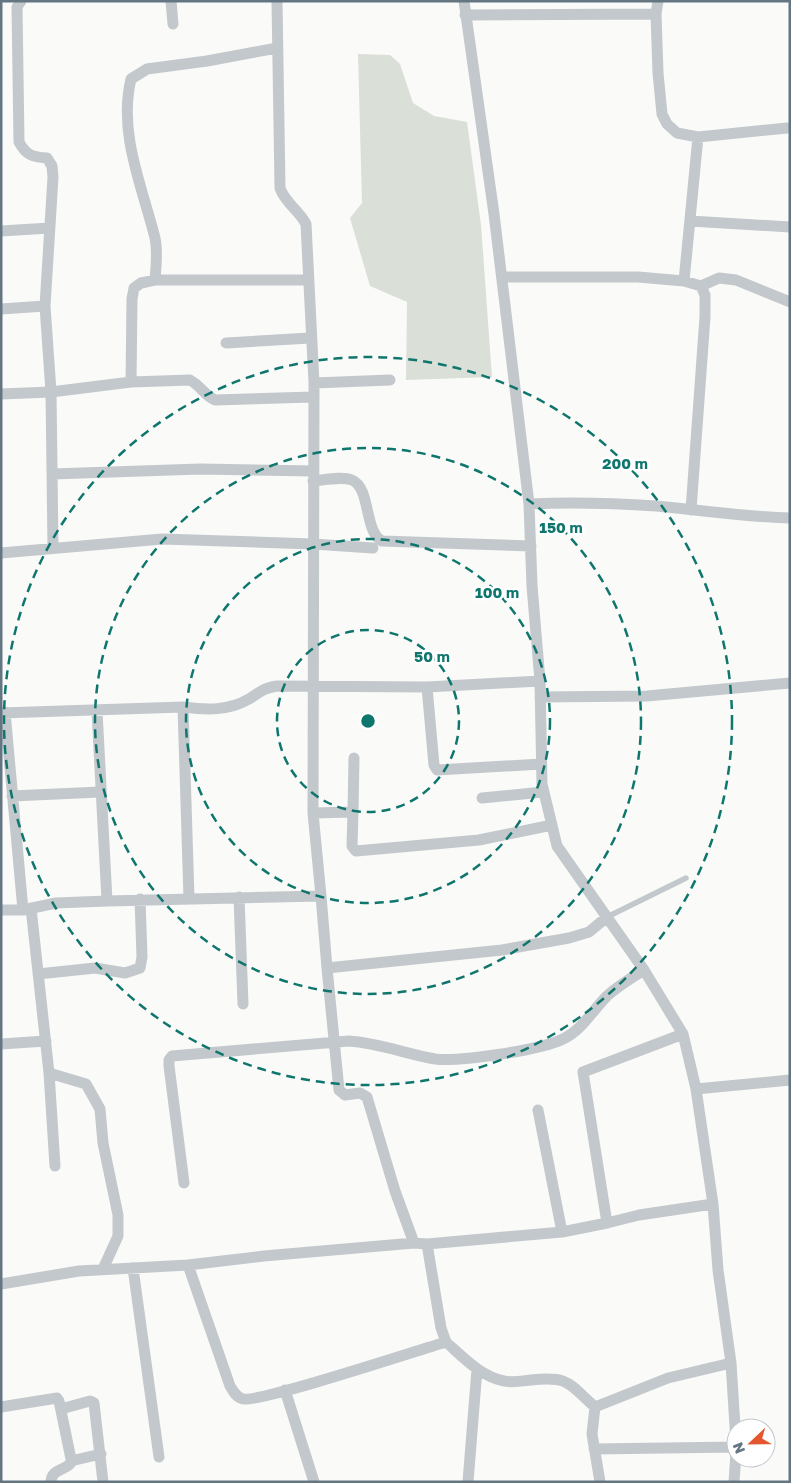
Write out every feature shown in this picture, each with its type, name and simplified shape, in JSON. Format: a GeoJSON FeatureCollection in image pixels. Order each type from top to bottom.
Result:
{"type":"FeatureCollection","features":[{"type":"Feature","properties":{"kind":"street"},"geometry":{"type":"LineString","coordinates":[[21,1],[17,8],[19,142],[24,152],[32,157],[47,158],[52,166],[45,306],[51,392],[53,548]]}},
{"type":"Feature","properties":{"kind":"street"},"geometry":{"type":"LineString","coordinates":[[171,1],[173,24]]}},
{"type":"Feature","properties":{"kind":"street"},"geometry":{"type":"LineString","coordinates":[[277,1],[280,188],[283,197],[300,213],[306,224],[310,338],[314,383],[313,813],[333,1042],[341,1094],[360,1093],[368,1097],[395,1191],[414,1243]]}},
{"type":"Feature","properties":{"kind":"street"},"geometry":{"type":"LineString","coordinates":[[464,1],[502,277],[529,504],[540,681],[541,764],[544,792],[557,846],[644,970],[683,1034],[696,1089],[713,1204],[718,1270],[730,1363],[734,1418]]}},
{"type":"Feature","properties":{"kind":"street"},"geometry":{"type":"LineString","coordinates":[[658,1],[656,14],[662,114],[666,124],[677,133],[698,137],[787,128]]}},
{"type":"Feature","properties":{"kind":"street"},"geometry":{"type":"LineString","coordinates":[[465,15],[656,14]]}},
{"type":"Feature","properties":{"kind":"street"},"geometry":{"type":"LineString","coordinates":[[155,280],[157,251],[155,238],[139,188],[127,122],[131,79],[147,69],[207,61],[277,48]]}},
{"type":"Feature","properties":{"kind":"street"},"geometry":{"type":"LineString","coordinates":[[684,281],[698,137]]}},
{"type":"Feature","properties":{"kind":"street"},"geometry":{"type":"LineString","coordinates":[[690,220],[790,227]]}},
{"type":"Feature","properties":{"kind":"street"},"geometry":{"type":"LineString","coordinates":[[1,231],[50,228]]}},
{"type":"Feature","properties":{"kind":"street"},"geometry":{"type":"LineString","coordinates":[[502,277],[638,277],[684,281],[701,286],[719,278],[736,280],[790,302]]}},
{"type":"Feature","properties":{"kind":"street"},"geometry":{"type":"LineString","coordinates":[[131,382],[132,299],[134,288],[141,283],[155,280],[309,280]]}},
{"type":"Feature","properties":{"kind":"street"},"geometry":{"type":"LineString","coordinates":[[691,510],[705,317],[705,295],[701,286]]}},
{"type":"Feature","properties":{"kind":"street"},"geometry":{"type":"LineString","coordinates":[[1,309],[45,306]]}},
{"type":"Feature","properties":{"kind":"street"},"geometry":{"type":"LineString","coordinates":[[226,343],[310,338]]}},
{"type":"Feature","properties":{"kind":"street"},"geometry":{"type":"LineString","coordinates":[[1,394],[51,392],[131,382],[190,380],[199,385],[205,396],[215,400],[313,397]]}},
{"type":"Feature","properties":{"kind":"street"},"geometry":{"type":"LineString","coordinates":[[314,383],[390,380]]}},
{"type":"Feature","properties":{"kind":"street"},"geometry":{"type":"LineString","coordinates":[[52,474],[200,469],[346,479],[354,481],[360,489],[374,534],[382,541],[531,546]]}},
{"type":"Feature","properties":{"kind":"street"},"geometry":{"type":"LineString","coordinates":[[529,504],[600,503],[755,517],[790,518]]}},
{"type":"Feature","properties":{"kind":"street"},"geometry":{"type":"LineString","coordinates":[[1,553],[162,540],[313,544],[373,548]]}},
{"type":"Feature","properties":{"kind":"street"},"geometry":{"type":"LineString","coordinates":[[55,1166],[46,1042],[12,796],[3,713],[183,708],[213,710],[232,706],[250,698],[261,689],[277,686],[427,687],[540,681]]}},
{"type":"Feature","properties":{"kind":"street"},"geometry":{"type":"LineString","coordinates":[[540,697],[647,696],[790,683]]}},
{"type":"Feature","properties":{"kind":"street"},"geometry":{"type":"LineString","coordinates":[[427,687],[434,765],[437,770],[541,764]]}},
{"type":"Feature","properties":{"kind":"street"},"geometry":{"type":"LineString","coordinates":[[183,708],[189,898]]}},
{"type":"Feature","properties":{"kind":"street"},"geometry":{"type":"LineString","coordinates":[[97,711],[107,901]]}},
{"type":"Feature","properties":{"kind":"street"},"geometry":{"type":"LineString","coordinates":[[354,758],[352,846],[356,851],[479,840],[552,825]]}},
{"type":"Feature","properties":{"kind":"street"},"geometry":{"type":"LineString","coordinates":[[12,796],[100,792]]}},
{"type":"Feature","properties":{"kind":"street"},"geometry":{"type":"LineString","coordinates":[[482,798],[544,792]]}},
{"type":"Feature","properties":{"kind":"street"},"geometry":{"type":"LineString","coordinates":[[313,813],[352,812]]}},
{"type":"Feature","properties":{"kind":"street"},"geometry":{"type":"LineString","coordinates":[[1,910],[27,909],[56,903],[140,899],[321,896]]}},
{"type":"Feature","properties":{"kind":"street"},"geometry":{"type":"LineString","coordinates":[[239,897],[243,1004]]}},
{"type":"Feature","properties":{"kind":"street"},"geometry":{"type":"LineString","coordinates":[[38,974],[96,968],[125,972],[140,968],[142,957],[140,899]]}},
{"type":"Feature","properties":{"kind":"street"},"geometry":{"type":"LineString","coordinates":[[327,968],[502,950],[569,938],[589,932],[607,917]]}},
{"type":"Feature","properties":{"kind":"street"},"geometry":{"type":"LineString","coordinates":[[184,1183],[169,1066],[169,1060],[172,1056],[333,1042],[369,1043],[434,1059],[448,1060],[548,1044],[563,1039],[577,1030],[606,997],[644,970]]}},
{"type":"Feature","properties":{"kind":"street"},"geometry":{"type":"LineString","coordinates":[[607,1223],[583,1072],[683,1034]]}},
{"type":"Feature","properties":{"kind":"street"},"geometry":{"type":"LineString","coordinates":[[1,1044],[46,1042]]}},
{"type":"Feature","properties":{"kind":"street"},"geometry":{"type":"LineString","coordinates":[[49,1073],[86,1084],[100,1109],[103,1142],[118,1215],[118,1236],[103,1269]]}},
{"type":"Feature","properties":{"kind":"street"},"geometry":{"type":"LineString","coordinates":[[696,1089],[790,1080]]}},
{"type":"Feature","properties":{"kind":"street"},"geometry":{"type":"LineString","coordinates":[[538,1110],[562,1232]]}},
{"type":"Feature","properties":{"kind":"street"},"geometry":{"type":"LineString","coordinates":[[1,1284],[103,1269],[188,1265],[264,1256],[562,1232],[639,1215],[713,1204]]}},
{"type":"Feature","properties":{"kind":"street"},"geometry":{"type":"LineString","coordinates":[[427,1244],[441,1328],[446,1342],[477,1369],[504,1381],[559,1379],[569,1384],[595,1407]]}},
{"type":"Feature","properties":{"kind":"street"},"geometry":{"type":"LineString","coordinates":[[188,1265],[230,1386],[236,1395],[244,1399],[252,1399],[285,1390],[446,1342]]}},
{"type":"Feature","properties":{"kind":"street"},"geometry":{"type":"LineString","coordinates":[[133,1268],[159,1456]]}},
{"type":"Feature","properties":{"kind":"street"},"geometry":{"type":"LineString","coordinates":[[595,1407],[668,1378],[730,1363]]}},
{"type":"Feature","properties":{"kind":"street"},"geometry":{"type":"LineString","coordinates":[[468,1482],[477,1369]]}},
{"type":"Feature","properties":{"kind":"street"},"geometry":{"type":"LineString","coordinates":[[285,1390],[314,1482]]}},
{"type":"Feature","properties":{"kind":"street"},"geometry":{"type":"LineString","coordinates":[[1,1407],[52,1397],[59,1401],[73,1460]]}},
{"type":"Feature","properties":{"kind":"street"},"geometry":{"type":"LineString","coordinates":[[61,1409],[90,1401],[94,1403],[103,1482]]}},
{"type":"Feature","properties":{"kind":"street"},"geometry":{"type":"LineString","coordinates":[[595,1407],[592,1434],[600,1482]]}},
{"type":"Feature","properties":{"kind":"street"},"geometry":{"type":"LineString","coordinates":[[594,1449],[726,1447]]}},
{"type":"Feature","properties":{"kind":"street"},"geometry":{"type":"LineString","coordinates":[[51,1482],[51,1476],[55,1472],[69,1466],[73,1460],[101,1454]]}},
{"type":"Feature","properties":{"kind":"street"},"geometry":{"type":"LineString","coordinates":[[734,1482],[735,1468]]}},
{"type":"Feature","properties":{"kind":"lane"},"geometry":{"type":"LineString","coordinates":[[607,917],[686,878]]}},
{"type":"Feature","properties":{"kind":"shaded area"},"geometry":{"type":"Polygon","coordinates":[[[358,54],[390,55],[400,64],[413,103],[434,116],[467,122],[481,225],[492,377],[406,380],[407,302],[370,286],[350,218],[362,203],[358,54]]]}}]}
